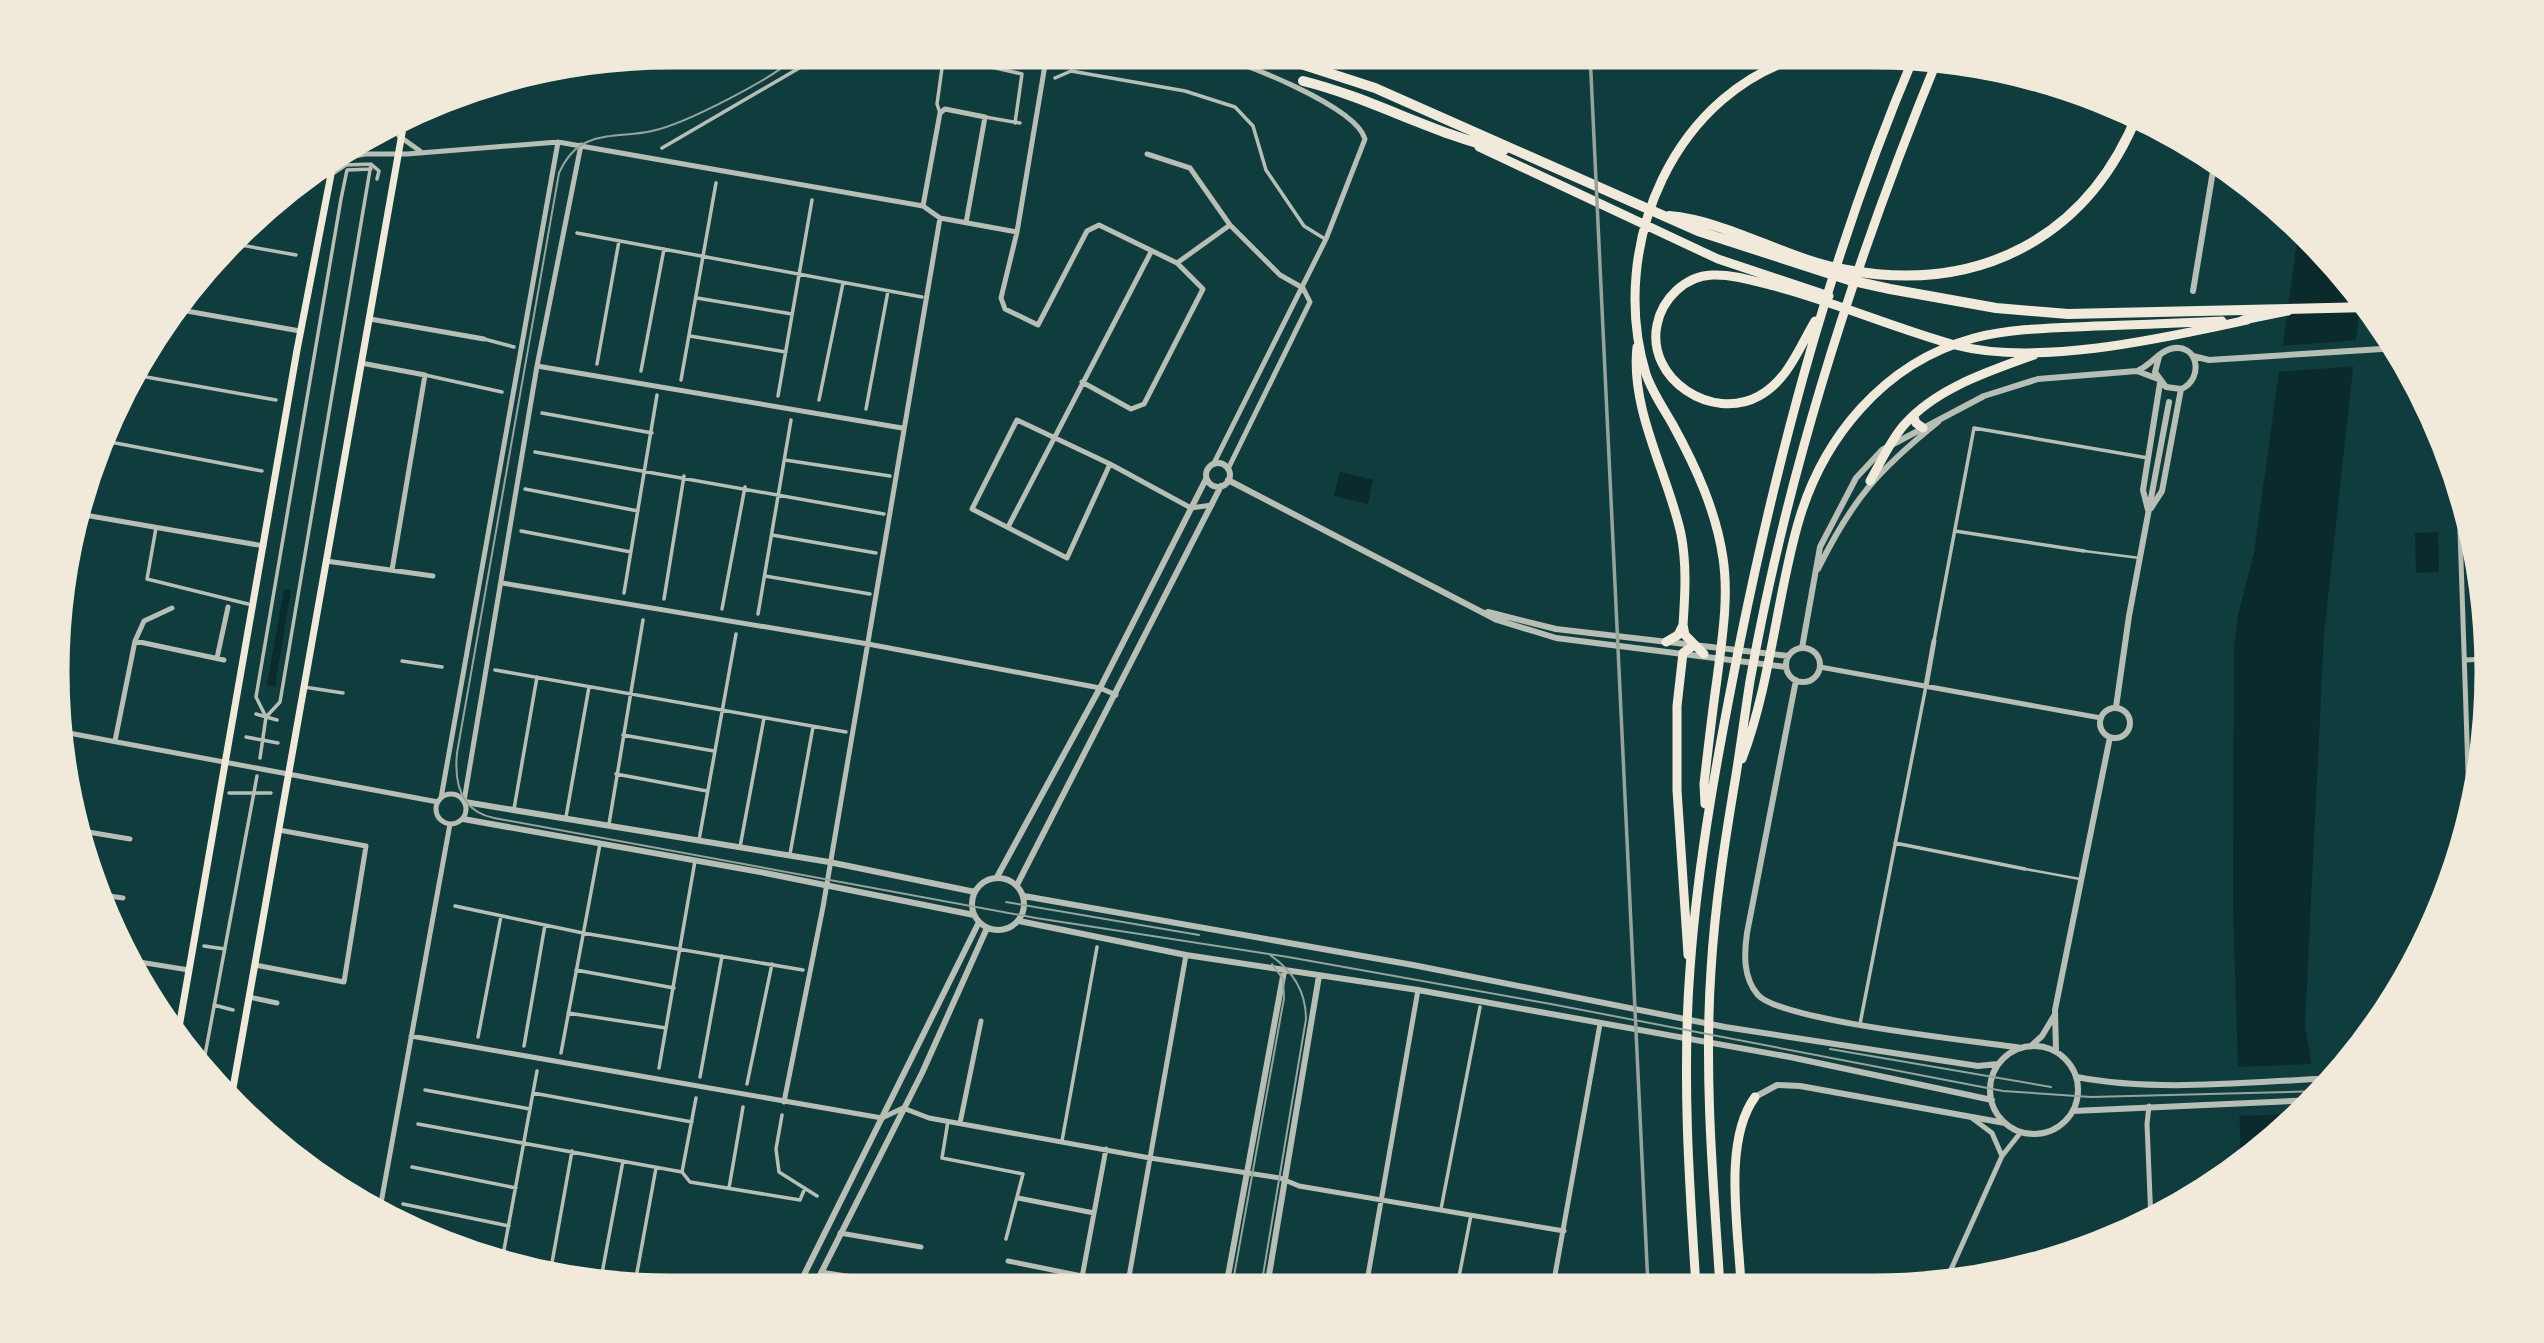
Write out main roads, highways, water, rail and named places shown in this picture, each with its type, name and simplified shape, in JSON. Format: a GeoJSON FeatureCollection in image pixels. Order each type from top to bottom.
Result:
{"type":"FeatureCollection","features":[{"type":"Feature","properties":{"kind":"highway"},"geometry":{"type":"LineString","coordinates":[[1304,65],[1375,88],[1658,215],[1746,248],[1891,289],[2020,310],[2106,314],[2358,307]]}},
{"type":"Feature","properties":{"kind":"highway"},"geometry":{"type":"LineString","coordinates":[[1704,654],[1685,635],[1685,565],[1681,536],[1636,377],[1636,258],[1646,217],[1669,166],[1694,131],[1734,92],[1780,65]]}},
{"type":"Feature","properties":{"kind":"highway"},"geometry":{"type":"LineString","coordinates":[[1696,1278],[1687,1125],[1688,1001],[1706,816],[1768,507],[1819,313],[1859,197],[1910,66]]}},
{"type":"Feature","properties":{"kind":"highway"},"geometry":{"type":"LineString","coordinates":[[1719,1278],[1712,1171],[1710,1005],[1716,900],[1750,681],[1789,507],[1831,357],[1877,215],[1934,68]]}},
{"type":"Feature","properties":{"kind":"highway"},"geometry":{"type":"LineString","coordinates":[[1303,81],[1381,105],[1468,142],[1718,260],[1875,313],[1888,322]]}},
{"type":"Feature","properties":{"kind":"highway"},"geometry":{"type":"LineString","coordinates":[[1658,215],[1688,217],[1765,246],[1847,270],[1929,273],[1980,265],[2004,258],[2028,246],[2074,213],[2106,177],[2133,123]]}},
{"type":"Feature","properties":{"kind":"highway"},"geometry":{"type":"LineString","coordinates":[[1468,142],[1522,154]]}},
{"type":"Feature","properties":{"kind":"highway"},"geometry":{"type":"LineString","coordinates":[[1819,313],[1782,377],[1761,395],[1734,403],[1714,403],[1682,389],[1670,376],[1658,348],[1657,325],[1666,303],[1682,286],[1697,278],[1718,275],[1804,294],[1956,345],[1987,352],[2046,351],[2163,336],[2306,308]]}},
{"type":"Feature","properties":{"kind":"highway"},"geometry":{"type":"LineString","coordinates":[[1735,777],[1758,710],[1778,601],[1802,512],[1822,464],[1852,417],[1874,394],[1909,367],[1948,347],[2012,331],[2247,320]]}},
{"type":"Feature","properties":{"kind":"highway"},"geometry":{"type":"LineString","coordinates":[[1637,342],[1647,378],[1707,495],[1724,561],[1725,615],[1704,784],[1706,816]]}},
{"type":"Feature","properties":{"kind":"highway"},"geometry":{"type":"LineString","coordinates":[[1870,481],[1890,446],[1914,417],[1937,398],[1991,370],[2046,351]]}},
{"type":"Feature","properties":{"kind":"highway"},"geometry":{"type":"LineString","coordinates":[[1914,417],[1916,423],[1923,428]]}},
{"type":"Feature","properties":{"kind":"highway"},"geometry":{"type":"LineString","coordinates":[[1666,642],[1678,635],[1683,625]]}},
{"type":"Feature","properties":{"kind":"highway"},"geometry":{"type":"LineString","coordinates":[[1690,967],[1684,930],[1677,790],[1677,706],[1683,653],[1694,645]]}},
{"type":"Feature","properties":{"kind":"highway"},"geometry":{"type":"LineString","coordinates":[[1741,1278],[1737,1145],[1745,1112],[1755,1097]]}},
{"type":"Feature","properties":{"kind":"main road"},"geometry":{"type":"LineString","coordinates":[[232,1091],[402,128]]}},
{"type":"Feature","properties":{"kind":"main road"},"geometry":{"type":"LineString","coordinates":[[179,1026],[300,331],[332,168]]}},
{"type":"Feature","properties":{"kind":"water"},"geometry":{"type":"Polygon","coordinates":[[[2298,238],[2329,271],[2359,310],[2324,634],[2305,1025],[2315,1087],[2273,1128],[2241,1154],[2233,907],[2234,649],[2238,615],[2254,553],[2298,238]]]}},
{"type":"Feature","properties":{"kind":"water"},"geometry":{"type":"Polygon","coordinates":[[[1340,472],[1373,480],[1368,504],[1334,496],[1340,472]]]}},
{"type":"Feature","properties":{"kind":"water"},"geometry":{"type":"Polygon","coordinates":[[[2438,532],[2439,572],[2416,573],[2415,533],[2438,532]]]}},
{"type":"Feature","properties":{"kind":"water"},"geometry":{"type":"Polygon","coordinates":[[[284,589],[291,590],[275,687],[267,685],[284,589]]]}},
{"type":"Feature","properties":{"kind":"tram line"},"geometry":{"type":"LineString","coordinates":[[785,65],[730,98],[667,127],[587,142],[570,155],[559,173],[457,753],[458,785],[473,809],[494,818],[1036,918],[1288,957],[1551,1004],[2003,1091],[2091,1097],[2311,1091]]}},
{"type":"Feature","properties":{"kind":"tram line"},"geometry":{"type":"LineString","coordinates":[[1006,902],[1199,935]]}},
{"type":"Feature","properties":{"kind":"tram line"},"geometry":{"type":"LineString","coordinates":[[1263,1278],[1306,1019],[1303,999],[1296,982],[1285,967],[1270,955]]}},
{"type":"Feature","properties":{"kind":"tram line"},"geometry":{"type":"LineString","coordinates":[[1234,1278],[1284,998],[1283,979],[1272,964]]}},
{"type":"Feature","properties":{"kind":"tram line"},"geometry":{"type":"LineString","coordinates":[[1830,1049],[2051,1087]]}},
{"type":"Feature","properties":{"kind":"railway"},"geometry":{"type":"LineString","coordinates":[[1591,65],[1648,1278]]}}]}
